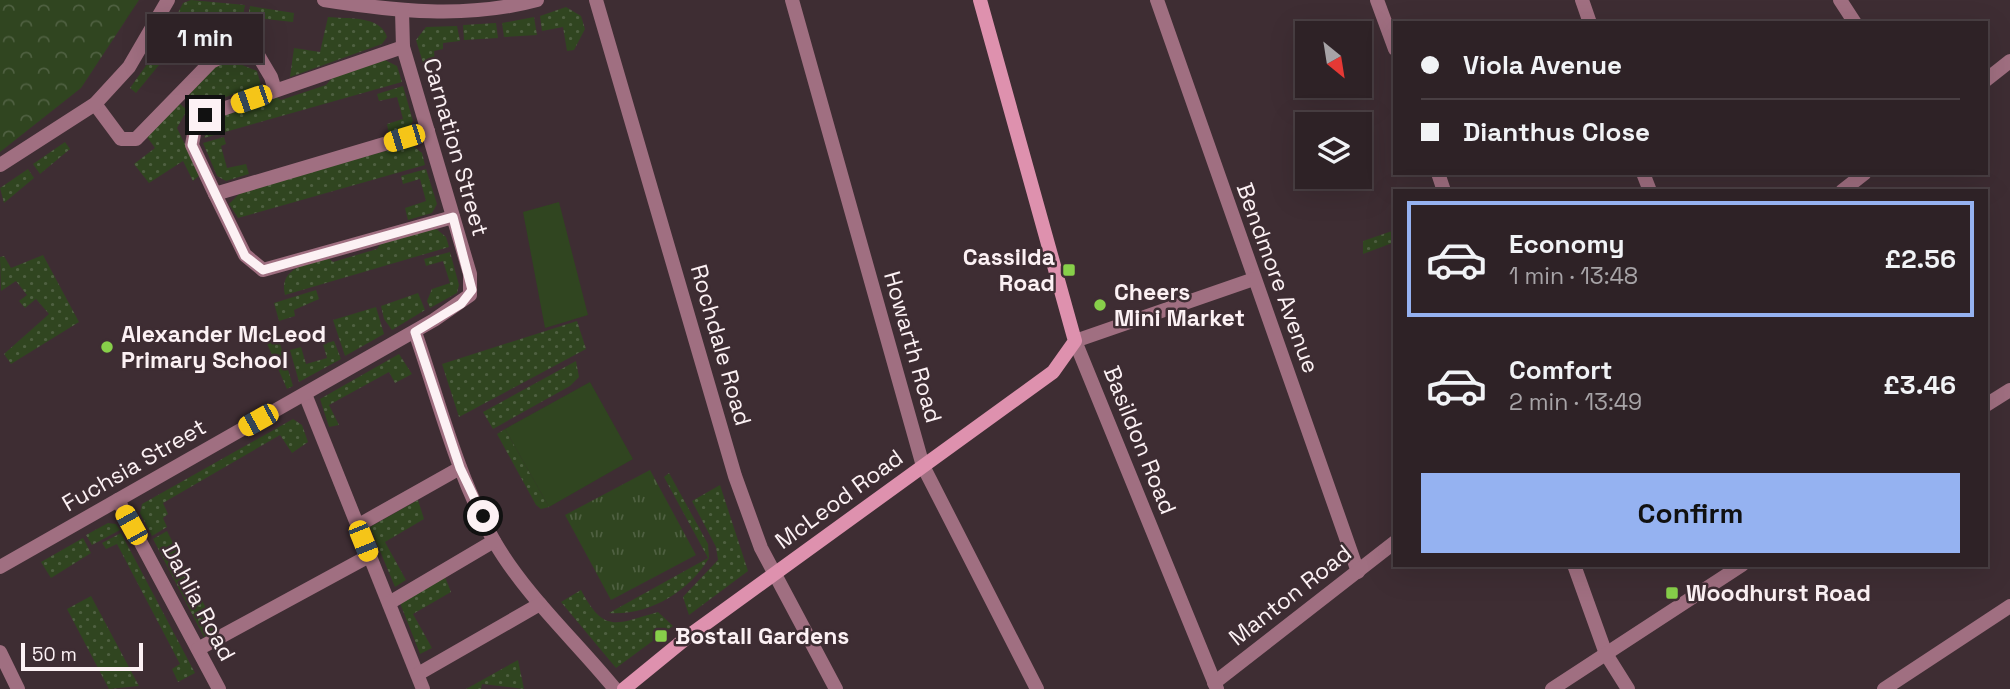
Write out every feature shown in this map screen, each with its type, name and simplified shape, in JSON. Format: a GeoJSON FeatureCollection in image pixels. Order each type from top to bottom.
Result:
{"type":"FeatureCollection","features":[{"type":"Feature","properties":{"kind":"main road","name":"Basildon Road"},"geometry":{"type":"LineString","coordinates":[[980,0],[1075,341]]}},
{"type":"Feature","properties":{"kind":"main road","name":"McLeod Road"},"geometry":{"type":"LineString","coordinates":[[624,689],[774,575],[1053,372],[1075,341]]}},
{"type":"Feature","properties":{"kind":"street"},"geometry":{"type":"LineString","coordinates":[[0,166],[94,104],[134,59],[168,0]]}},
{"type":"Feature","properties":{"kind":"street"},"geometry":{"type":"LineString","coordinates":[[324,0],[402,11],[487,8],[537,0]]}},
{"type":"Feature","properties":{"kind":"street","name":"Rochdale Road"},"geometry":{"type":"LineString","coordinates":[[596,0],[736,476],[761,548],[836,689]]}},
{"type":"Feature","properties":{"kind":"street","name":"Howarth Road"},"geometry":{"type":"LineString","coordinates":[[792,0],[923,466],[1037,689]]}},
{"type":"Feature","properties":{"kind":"street","name":"Bendmore Avenue"},"geometry":{"type":"LineString","coordinates":[[1157,0],[1358,572]]}},
{"type":"Feature","properties":{"kind":"street"},"geometry":{"type":"LineString","coordinates":[[1377,0],[1393,44]]}},
{"type":"Feature","properties":{"kind":"street"},"geometry":{"type":"LineString","coordinates":[[1582,0],[1589,21]]}},
{"type":"Feature","properties":{"kind":"street"},"geometry":{"type":"LineString","coordinates":[[1840,0],[1854,21]]}},
{"type":"Feature","properties":{"kind":"street","name":"Carnation Street"},"geometry":{"type":"LineString","coordinates":[[402,11],[403,47],[470,274],[470,295]]}},
{"type":"Feature","properties":{"kind":"street"},"geometry":{"type":"LineString","coordinates":[[403,47],[205,115],[196,123],[192,145],[245,256],[263,270],[453,217]]}},
{"type":"Feature","properties":{"kind":"street"},"geometry":{"type":"LineString","coordinates":[[94,104],[121,139],[136,139],[211,62],[231,52],[258,55],[275,90]]}},
{"type":"Feature","properties":{"kind":"street"},"geometry":{"type":"LineString","coordinates":[[1988,78],[2010,61]]}},
{"type":"Feature","properties":{"kind":"street"},"geometry":{"type":"LineString","coordinates":[[215,194],[428,131]]}},
{"type":"Feature","properties":{"kind":"street"},"geometry":{"type":"LineString","coordinates":[[1845,189],[1862,175]]}},
{"type":"Feature","properties":{"kind":"street"},"geometry":{"type":"LineString","coordinates":[[1075,341],[1254,279]]}},
{"type":"Feature","properties":{"kind":"street","name":"Fuchsia Street"},"geometry":{"type":"LineString","coordinates":[[0,568],[415,332],[461,304],[470,295]]}},
{"type":"Feature","properties":{"kind":"street"},"geometry":{"type":"LineString","coordinates":[[415,332],[460,468],[494,541],[540,604],[615,689]]}},
{"type":"Feature","properties":{"kind":"street","name":"Basildon Road"},"geometry":{"type":"LineString","coordinates":[[1075,341],[1215,686]]}},
{"type":"Feature","properties":{"kind":"street"},"geometry":{"type":"LineString","coordinates":[[1988,404],[2010,390]]}},
{"type":"Feature","properties":{"kind":"street"},"geometry":{"type":"LineString","coordinates":[[304,394],[423,689]]}},
{"type":"Feature","properties":{"kind":"street"},"geometry":{"type":"LineString","coordinates":[[357,526],[460,468]]}},
{"type":"Feature","properties":{"kind":"street","name":"Dahlia Road"},"geometry":{"type":"LineString","coordinates":[[117,500],[219,689]]}},
{"type":"Feature","properties":{"kind":"street"},"geometry":{"type":"LineString","coordinates":[[389,603],[494,541]]}},
{"type":"Feature","properties":{"kind":"street","name":"Manton Road"},"geometry":{"type":"LineString","coordinates":[[1215,686],[1393,544]]}},
{"type":"Feature","properties":{"kind":"street"},"geometry":{"type":"LineString","coordinates":[[198,649],[369,556]]}},
{"type":"Feature","properties":{"kind":"street"},"geometry":{"type":"LineString","coordinates":[[1575,567],[1606,654],[1628,689]]}},
{"type":"Feature","properties":{"kind":"street"},"geometry":{"type":"LineString","coordinates":[[1552,689],[1739,567]]}},
{"type":"Feature","properties":{"kind":"street"},"geometry":{"type":"LineString","coordinates":[[418,674],[540,604]]}},
{"type":"Feature","properties":{"kind":"street"},"geometry":{"type":"LineString","coordinates":[[1884,689],[2010,606]]}},
{"type":"Feature","properties":{"kind":"street"},"geometry":{"type":"LineString","coordinates":[[0,652],[18,689]]}},
{"type":"Feature","properties":{"kind":"green space"},"geometry":{"type":"Polygon","coordinates":[[[0,0],[139,0],[81,88],[0,152],[0,0]]]}},
{"type":"Feature","properties":{"kind":"green space"},"geometry":{"type":"Polygon","coordinates":[[[191,0],[245,5],[243,16],[219,13],[218,17],[196,32],[194,30],[174,51],[164,41],[183,3],[191,0]]]}},
{"type":"Feature","properties":{"kind":"green space"},"geometry":{"type":"Polygon","coordinates":[[[250,6],[294,13],[293,22],[248,17],[250,6]]]}},
{"type":"Feature","properties":{"kind":"green space"},"geometry":{"type":"Polygon","coordinates":[[[566,7],[581,16],[585,29],[574,50],[567,51],[563,27],[542,31],[540,16],[566,7]]]}},
{"type":"Feature","properties":{"kind":"green space"},"geometry":{"type":"Polygon","coordinates":[[[328,17],[370,22],[378,25],[387,37],[382,44],[290,77],[294,48],[320,52],[328,17]]]}},
{"type":"Feature","properties":{"kind":"green space"},"geometry":{"type":"Polygon","coordinates":[[[534,17],[537,35],[504,37],[502,23],[534,17]]]}},
{"type":"Feature","properties":{"kind":"green space"},"geometry":{"type":"Polygon","coordinates":[[[496,23],[498,38],[464,40],[463,25],[496,23]]]}},
{"type":"Feature","properties":{"kind":"green space"},"geometry":{"type":"Polygon","coordinates":[[[457,26],[460,41],[443,43],[443,49],[434,51],[435,64],[423,63],[416,40],[426,27],[457,26]]]}},
{"type":"Feature","properties":{"kind":"green space"},"geometry":{"type":"Polygon","coordinates":[[[160,46],[168,54],[136,93],[130,88],[160,46]]]}},
{"type":"Feature","properties":{"kind":"green space"},"geometry":{"type":"Polygon","coordinates":[[[227,59],[257,71],[261,85],[196,107],[186,98],[216,64],[227,59]]]}},
{"type":"Feature","properties":{"kind":"green space"},"geometry":{"type":"Polygon","coordinates":[[[385,60],[397,66],[402,82],[204,138],[216,116],[277,97],[281,100],[326,85],[333,77],[385,60]]]}},
{"type":"Feature","properties":{"kind":"green space"},"geometry":{"type":"Polygon","coordinates":[[[403,86],[413,121],[408,130],[389,135],[387,124],[403,119],[397,97],[379,101],[377,94],[403,86]]]}},
{"type":"Feature","properties":{"kind":"green space"},"geometry":{"type":"Polygon","coordinates":[[[179,103],[187,110],[177,128],[200,175],[193,181],[183,161],[149,183],[134,164],[155,148],[147,137],[179,103]]]}},
{"type":"Feature","properties":{"kind":"green space"},"geometry":{"type":"Polygon","coordinates":[[[224,137],[226,144],[221,146],[227,168],[246,164],[249,174],[226,181],[217,176],[203,143],[224,137]]]}},
{"type":"Feature","properties":{"kind":"green space"},"geometry":{"type":"Polygon","coordinates":[[[65,142],[70,149],[40,174],[33,164],[65,142]]]}},
{"type":"Feature","properties":{"kind":"green space"},"geometry":{"type":"Polygon","coordinates":[[[411,144],[422,153],[425,165],[238,218],[229,204],[243,190],[411,144]]]}},
{"type":"Feature","properties":{"kind":"green space"},"geometry":{"type":"Polygon","coordinates":[[[28,169],[34,178],[4,203],[0,188],[28,169]]]}},
{"type":"Feature","properties":{"kind":"green space"},"geometry":{"type":"Polygon","coordinates":[[[426,169],[437,204],[432,213],[408,220],[405,208],[426,201],[420,179],[403,184],[401,176],[426,169]]]}},
{"type":"Feature","properties":{"kind":"green space"},"geometry":{"type":"Polygon","coordinates":[[[559,202],[588,315],[545,328],[523,212],[559,202]]]}},
{"type":"Feature","properties":{"kind":"green space"},"geometry":{"type":"Polygon","coordinates":[[[434,227],[446,237],[449,247],[285,295],[286,279],[296,268],[328,258],[333,262],[377,249],[382,242],[434,227]]]}},
{"type":"Feature","properties":{"kind":"green space"},"geometry":{"type":"Polygon","coordinates":[[[1393,231],[1393,243],[1363,254],[1363,241],[1393,231]]]}},
{"type":"Feature","properties":{"kind":"green space"},"geometry":{"type":"Polygon","coordinates":[[[450,252],[459,285],[457,293],[430,308],[427,301],[432,289],[450,283],[443,261],[426,266],[424,259],[450,252]]]}},
{"type":"Feature","properties":{"kind":"green space"},"geometry":{"type":"Polygon","coordinates":[[[43,255],[79,322],[11,364],[4,354],[49,314],[36,299],[25,308],[19,301],[27,295],[16,281],[1,291],[0,257],[4,256],[11,268],[43,255]]]}},
{"type":"Feature","properties":{"kind":"green space"},"geometry":{"type":"Polygon","coordinates":[[[316,290],[319,299],[294,310],[295,316],[279,321],[274,303],[316,290]]]}},
{"type":"Feature","properties":{"kind":"green space"},"geometry":{"type":"Polygon","coordinates":[[[418,293],[425,310],[392,330],[384,319],[381,306],[418,293]]]}},
{"type":"Feature","properties":{"kind":"green space"},"geometry":{"type":"Polygon","coordinates":[[[376,307],[384,334],[345,356],[333,320],[376,307]]]}},
{"type":"Feature","properties":{"kind":"green space"},"geometry":{"type":"Polygon","coordinates":[[[577,321],[586,349],[459,417],[442,364],[577,321]]]}},
{"type":"Feature","properties":{"kind":"green space"},"geometry":{"type":"Polygon","coordinates":[[[277,334],[293,386],[287,389],[265,339],[277,334]]]}},
{"type":"Feature","properties":{"kind":"green space"},"geometry":{"type":"Polygon","coordinates":[[[334,341],[341,359],[299,382],[290,350],[301,347],[306,364],[327,358],[323,344],[334,341]]]}},
{"type":"Feature","properties":{"kind":"green space"},"geometry":{"type":"Polygon","coordinates":[[[399,354],[412,374],[395,383],[389,372],[329,405],[339,425],[329,427],[320,399],[399,354]]]}},
{"type":"Feature","properties":{"kind":"green space"},"geometry":{"type":"Polygon","coordinates":[[[576,361],[579,377],[570,386],[493,429],[483,412],[576,361]]]}},
{"type":"Feature","properties":{"kind":"green space"},"geometry":{"type":"Polygon","coordinates":[[[590,382],[633,459],[549,507],[505,429],[590,382]]]}},
{"type":"Feature","properties":{"kind":"green space"},"geometry":{"type":"Polygon","coordinates":[[[293,419],[302,425],[308,442],[292,453],[280,435],[163,503],[168,514],[163,518],[167,527],[152,536],[140,513],[142,504],[293,419]]]}},
{"type":"Feature","properties":{"kind":"green space"},"geometry":{"type":"Polygon","coordinates":[[[505,429],[549,507],[541,509],[536,505],[497,434],[505,429]]]}},
{"type":"Feature","properties":{"kind":"green space"},"geometry":{"type":"Polygon","coordinates":[[[650,470],[696,555],[611,600],[565,515],[650,470]]]}},
{"type":"Feature","properties":{"kind":"green space"},"geometry":{"type":"Polygon","coordinates":[[[669,473],[708,544],[709,558],[690,581],[666,599],[638,610],[609,613],[708,558],[664,477],[669,473]]]}},
{"type":"Feature","properties":{"kind":"green space"},"geometry":{"type":"Polygon","coordinates":[[[720,485],[748,571],[689,615],[683,597],[718,560],[716,547],[692,501],[720,485]]]}},
{"type":"Feature","properties":{"kind":"green space"},"geometry":{"type":"Polygon","coordinates":[[[418,500],[424,519],[385,542],[406,580],[395,587],[370,527],[418,500]]]}},
{"type":"Feature","properties":{"kind":"green space"},"geometry":{"type":"Polygon","coordinates":[[[108,523],[116,524],[120,530],[92,545],[86,535],[108,523]]]}},
{"type":"Feature","properties":{"kind":"green space"},"geometry":{"type":"Polygon","coordinates":[[[167,531],[217,630],[204,637],[153,539],[167,531]]]}},
{"type":"Feature","properties":{"kind":"green space"},"geometry":{"type":"Polygon","coordinates":[[[121,533],[195,673],[178,682],[172,669],[180,664],[117,544],[106,549],[102,543],[121,533]]]}},
{"type":"Feature","properties":{"kind":"green space"},"geometry":{"type":"Polygon","coordinates":[[[83,538],[91,553],[51,578],[41,562],[83,538]]]}},
{"type":"Feature","properties":{"kind":"green space"},"geometry":{"type":"Polygon","coordinates":[[[445,577],[451,592],[413,614],[432,648],[420,654],[400,603],[445,577]]]}},
{"type":"Feature","properties":{"kind":"green space"},"geometry":{"type":"Polygon","coordinates":[[[581,590],[589,604],[604,619],[621,622],[658,612],[673,626],[616,668],[561,602],[581,590]]]}},
{"type":"Feature","properties":{"kind":"green space"},"geometry":{"type":"Polygon","coordinates":[[[91,596],[139,686],[109,689],[67,609],[91,596]]]}},
{"type":"Feature","properties":{"kind":"green space"},"geometry":{"type":"Polygon","coordinates":[[[518,660],[524,689],[482,684],[481,689],[466,689],[518,660]]]}},
{"type":"Feature","properties":{"kind":"place","name":"Cassilda Road"},"geometry":{"type":"Point","coordinates":[1069,270]}},
{"type":"Feature","properties":{"kind":"place","name":"Cheers Mini Market"},"geometry":{"type":"Point","coordinates":[1100,305]}},
{"type":"Feature","properties":{"kind":"place","name":"Alexander McLeod Primary School"},"geometry":{"type":"Point","coordinates":[107,347]}},
{"type":"Feature","properties":{"kind":"place","name":"Woodhurst Road"},"geometry":{"type":"Point","coordinates":[1672,593]}},
{"type":"Feature","properties":{"kind":"place","name":"Bostall Gardens"},"geometry":{"type":"Point","coordinates":[661,636]}},
{"type":"Feature","properties":{"kind":"route"},"geometry":{"type":"LineString","coordinates":[[205,115],[196,123],[192,145],[245,256],[263,270],[453,217],[472,290],[461,304],[415,332],[460,468],[483,516]]}}]}
